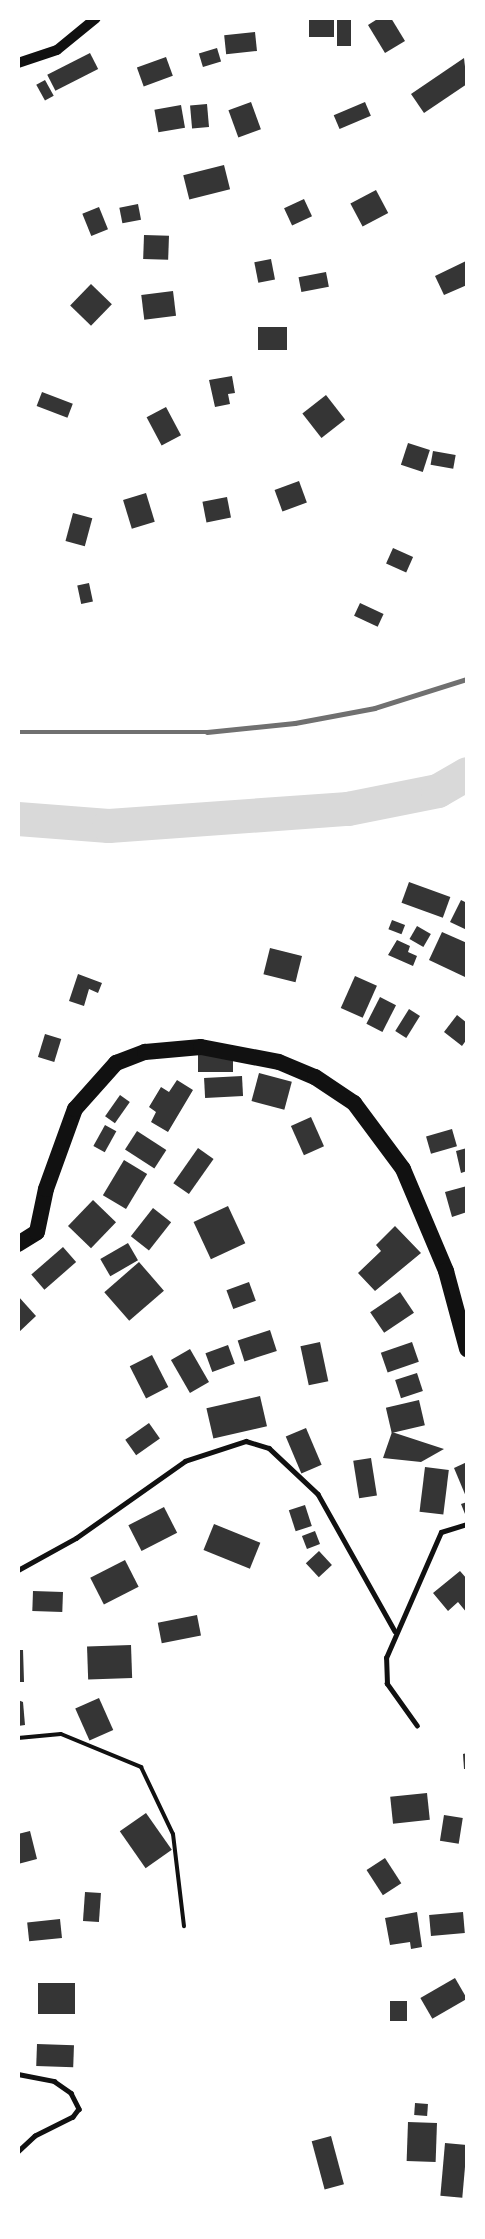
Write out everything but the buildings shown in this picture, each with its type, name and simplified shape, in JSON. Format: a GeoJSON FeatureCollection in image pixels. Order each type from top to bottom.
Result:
{"type":"FeatureCollection","features":[{"type":"Feature","properties":{"kind":"highway"},"geometry":{"type":"LineString","coordinates":[[18,1244],[37,1232],[46,1189],[75,1109],[116,1063],[145,1052],[201,1047],[279,1062],[315,1077],[354,1103],[403,1169],[446,1271],[467,1349]]}},
{"type":"Feature","properties":{"kind":"street"},"geometry":{"type":"LineString","coordinates":[[18,63],[57,50],[96,18]]}},
{"type":"Feature","properties":{"kind":"lane"},"geometry":{"type":"LineString","coordinates":[[18,1570],[76,1538],[185,1461],[246,1441],[269,1448],[318,1494],[395,1631]]}},
{"type":"Feature","properties":{"kind":"lane"},"geometry":{"type":"LineString","coordinates":[[417,1726],[387,1684],[386,1658],[395,1631],[441,1532],[467,1524]]}},
{"type":"Feature","properties":{"kind":"lane"},"geometry":{"type":"LineString","coordinates":[[18,2074],[54,2081],[71,2093],[79,2109],[73,2117],[35,2136],[18,2152]]}},
{"type":"Feature","properties":{"kind":"path"},"geometry":{"type":"LineString","coordinates":[[18,1738],[61,1734],[141,1767],[173,1834],[184,1926]]}},
{"type":"Feature","properties":{"kind":"waterway"},"geometry":{"type":"LineString","coordinates":[[18,819],[109,826],[348,809],[438,791],[467,774]]}},
{"type":"Feature","properties":{"kind":"railway"},"geometry":{"type":"LineString","coordinates":[[18,732],[207,732],[295,723],[375,708],[467,679]]}}]}
